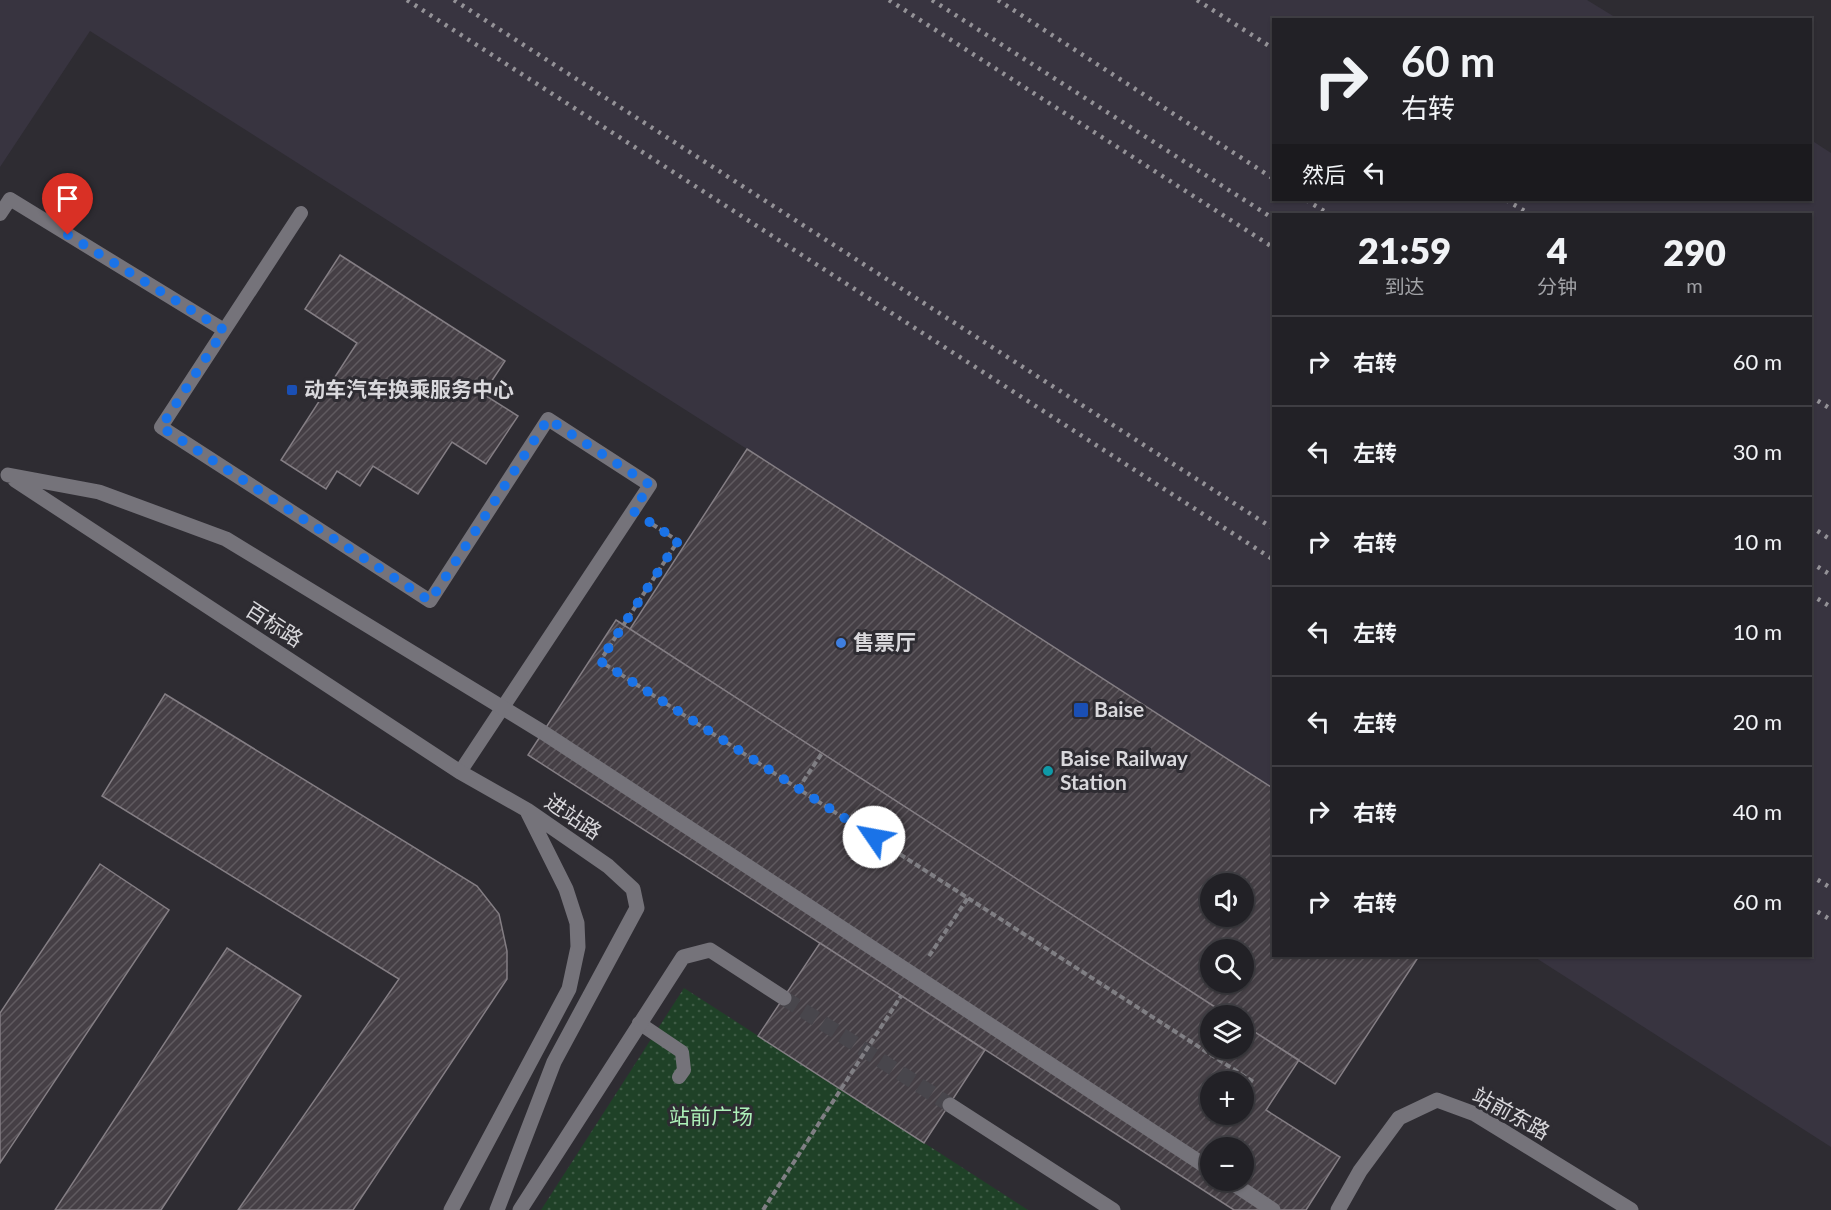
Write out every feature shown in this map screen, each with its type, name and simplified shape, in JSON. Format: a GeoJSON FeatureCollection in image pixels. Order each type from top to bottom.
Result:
{"type":"FeatureCollection","features":[{"type":"Feature","properties":{"kind":"street"},"geometry":{"type":"LineString","coordinates":[[4,473],[99,492],[226,539],[543,733],[1200,1162]]}},
{"type":"Feature","properties":{"kind":"street","name":"百标路"},"geometry":{"type":"LineString","coordinates":[[4,473],[460,772],[527,810]]}},
{"type":"Feature","properties":{"kind":"street","name":"进站路"},"geometry":{"type":"LineString","coordinates":[[451,1210],[569,989],[578,947],[577,923],[566,889],[527,810]]}},
{"type":"Feature","properties":{"kind":"street","name":"进站路"},"geometry":{"type":"LineString","coordinates":[[497,1210],[554,1062],[637,908],[633,889],[608,866],[527,810]]}},
{"type":"Feature","properties":{"kind":"street"},"geometry":{"type":"LineString","coordinates":[[520,1210],[683,957],[710,950],[784,998]]}},
{"type":"Feature","properties":{"kind":"street","name":"站前东路"},"geometry":{"type":"LineString","coordinates":[[1338,1210],[1360,1171],[1399,1118],[1437,1100],[1475,1114],[1631,1210]]}},
{"type":"Feature","properties":{"kind":"street"},"geometry":{"type":"LineString","coordinates":[[950,1105],[1113,1210]]}},
{"type":"Feature","properties":{"kind":"street"},"geometry":{"type":"LineString","coordinates":[[1245,1191],[1274,1210]]}},
{"type":"Feature","properties":{"kind":"lane"},"geometry":{"type":"LineString","coordinates":[[0,214],[10,199],[224,330]]}},
{"type":"Feature","properties":{"kind":"lane"},"geometry":{"type":"LineString","coordinates":[[301,213],[161,427],[430,601],[548,419],[650,485],[460,772]]}},
{"type":"Feature","properties":{"kind":"lane"},"geometry":{"type":"LineString","coordinates":[[639,1023],[682,1052],[684,1070],[679,1077]]}},
{"type":"Feature","properties":{"kind":"path"},"geometry":{"type":"LineString","coordinates":[[633,511],[678,541],[600,661],[1255,1083]]}},
{"type":"Feature","properties":{"kind":"path"},"geometry":{"type":"LineString","coordinates":[[798,789],[822,753]]}},
{"type":"Feature","properties":{"kind":"path"},"geometry":{"type":"LineString","coordinates":[[763,1210],[841,1089]]}},
{"type":"Feature","properties":{"kind":"shaded area"},"geometry":{"type":"Polygon","coordinates":[[[0,0],[1587,0],[1616,18],[1272,18],[1272,201],[1812,201],[1812,141],[1831,153],[1831,1147],[1535,957],[1812,957],[1812,213],[1272,213],[1272,788],[747,449],[90,31],[0,167],[0,0]]]}},
{"type":"Feature","properties":{"kind":"green space","name":"站前广场"},"geometry":{"type":"Polygon","coordinates":[[[684,988],[1028,1210],[541,1210],[684,988]]]}},
{"type":"Feature","properties":{"kind":"building"},"geometry":{"type":"Polygon","coordinates":[[[340,255],[505,361],[483,394],[518,416],[486,464],[452,442],[418,494],[373,466],[360,486],[337,471],[326,489],[281,460],[357,343],[305,309],[340,255]]]}},
{"type":"Feature","properties":{"kind":"building","name":"Baise Railway Station"},"geometry":{"type":"Polygon","coordinates":[[[747,449],[1272,788],[1272,957],[1418,957],[1335,1084],[1254,1031],[1254,1005],[1212,1005],[630,629],[747,449]]]}},
{"type":"Feature","properties":{"kind":"building"},"geometry":{"type":"Polygon","coordinates":[[[616,620],[1212,1005],[1200,1005],[1200,1059],[1254,1059],[1254,1031],[1299,1060],[1266,1110],[1340,1157],[1306,1210],[1234,1210],[1205,1191],[1254,1191],[1254,1137],[1200,1137],[1200,1188],[528,755],[616,620]]]}},
{"type":"Feature","properties":{"kind":"building"},"geometry":{"type":"Polygon","coordinates":[[[165,694],[477,886],[499,914],[507,951],[507,979],[353,1210],[238,1210],[399,979],[102,796],[165,694]]]}},
{"type":"Feature","properties":{"kind":"building"},"geometry":{"type":"Polygon","coordinates":[[[100,864],[169,910],[0,1163],[0,1013],[100,864]]]}},
{"type":"Feature","properties":{"kind":"building"},"geometry":{"type":"Polygon","coordinates":[[[820,943],[985,1050],[924,1143],[758,1036],[820,943]]]}},
{"type":"Feature","properties":{"kind":"building"},"geometry":{"type":"Polygon","coordinates":[[[227,948],[301,996],[161,1210],[55,1210],[227,948]]]}},
{"type":"Feature","properties":{"kind":"tunnel"},"geometry":{"type":"LineString","coordinates":[[784,998],[950,1105]]}},
{"type":"Feature","properties":{"kind":"railway"},"geometry":{"type":"LineString","coordinates":[[407,0],[1272,559]]}},
{"type":"Feature","properties":{"kind":"railway"},"geometry":{"type":"LineString","coordinates":[[454,0],[1272,528]]}},
{"type":"Feature","properties":{"kind":"railway"},"geometry":{"type":"LineString","coordinates":[[889,0],[1272,247]]}},
{"type":"Feature","properties":{"kind":"railway"},"geometry":{"type":"LineString","coordinates":[[932,0],[1272,218]]}},
{"type":"Feature","properties":{"kind":"railway"},"geometry":{"type":"LineString","coordinates":[[998,0],[1272,178]]}},
{"type":"Feature","properties":{"kind":"railway"},"geometry":{"type":"LineString","coordinates":[[1197,0],[1272,48]]}},
{"type":"Feature","properties":{"kind":"railway"},"geometry":{"type":"LineString","coordinates":[[1308,201],[1327,213]]}},
{"type":"Feature","properties":{"kind":"railway"},"geometry":{"type":"LineString","coordinates":[[1508,201],[1528,213]]}},
{"type":"Feature","properties":{"kind":"railway"},"geometry":{"type":"LineString","coordinates":[[1812,397],[1831,409]]}},
{"type":"Feature","properties":{"kind":"railway"},"geometry":{"type":"LineString","coordinates":[[1812,527],[1831,540]]}},
{"type":"Feature","properties":{"kind":"railway"},"geometry":{"type":"LineString","coordinates":[[1812,563],[1831,575]]}},
{"type":"Feature","properties":{"kind":"railway"},"geometry":{"type":"LineString","coordinates":[[1812,595],[1831,607]]}},
{"type":"Feature","properties":{"kind":"railway"},"geometry":{"type":"LineString","coordinates":[[1812,876],[1831,888]]}},
{"type":"Feature","properties":{"kind":"railway"},"geometry":{"type":"LineString","coordinates":[[1812,908],[1831,920]]}},
{"type":"Feature","properties":{"kind":"place","name":"动车汽车换乘服务中心"},"geometry":{"type":"Point","coordinates":[292,390]}},
{"type":"Feature","properties":{"kind":"place","name":"售票厅"},"geometry":{"type":"Point","coordinates":[841,643]}},
{"type":"Feature","properties":{"kind":"place","name":"Baise"},"geometry":{"type":"Point","coordinates":[1081,710]}},
{"type":"Feature","properties":{"kind":"place","name":"Baise Railway Station"},"geometry":{"type":"Point","coordinates":[1048,771]}},
{"type":"Feature","properties":{"kind":"route"},"geometry":{"type":"LineString","coordinates":[[68,235],[224,330],[161,427],[430,601],[548,419],[650,485],[633,511],[678,541],[600,661],[874,837]]}}]}
